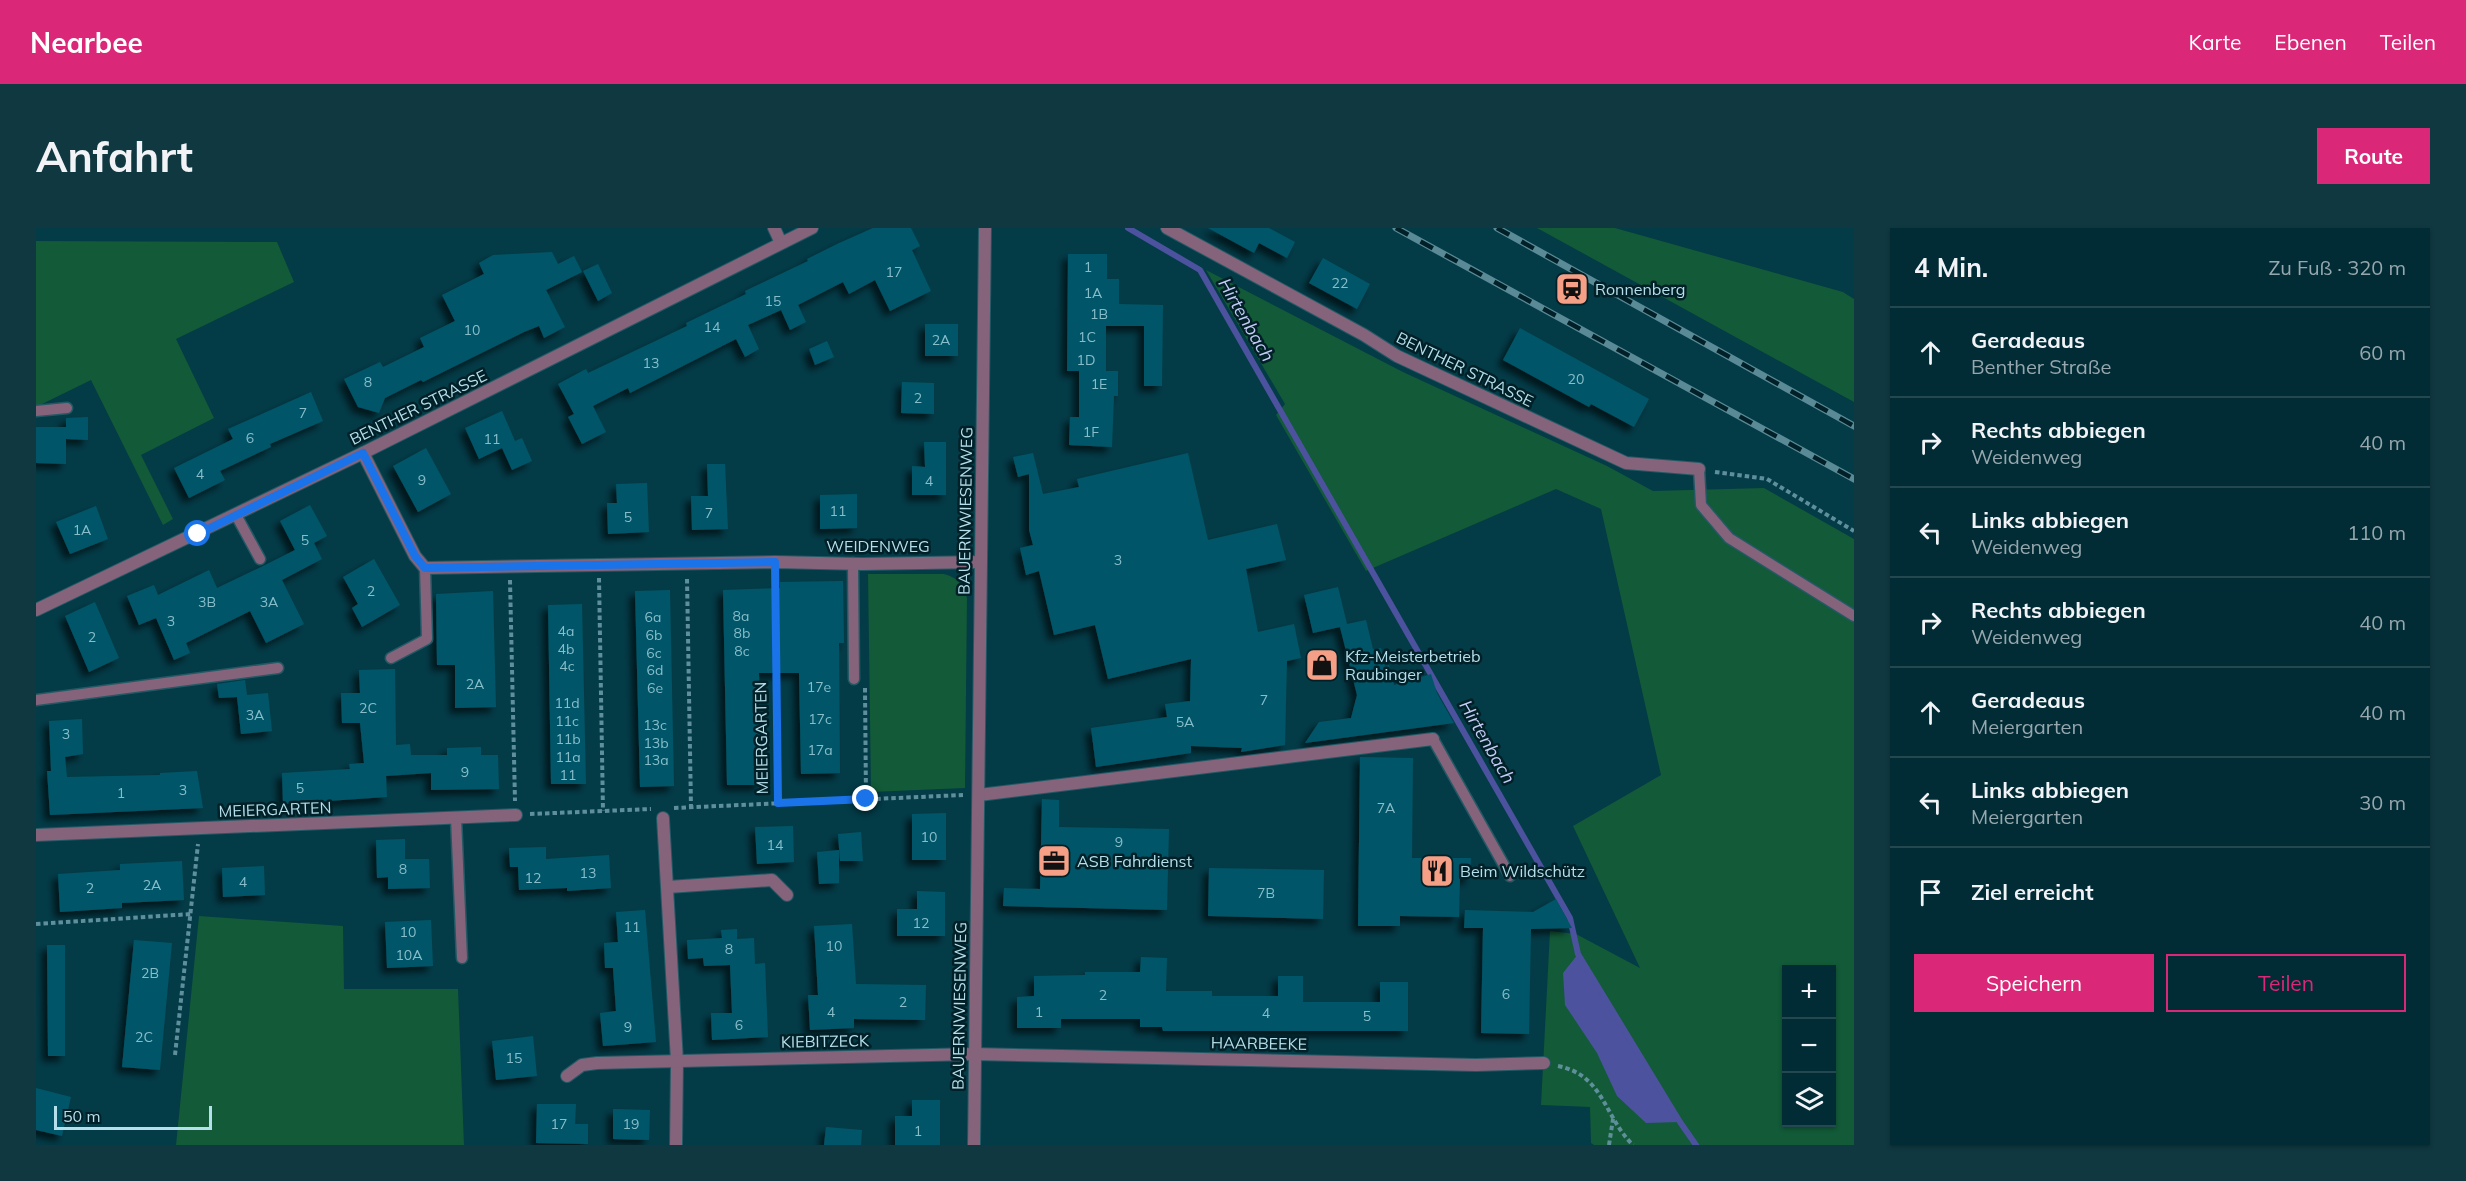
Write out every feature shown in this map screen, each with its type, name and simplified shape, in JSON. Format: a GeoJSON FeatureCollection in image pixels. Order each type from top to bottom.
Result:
{"type":"FeatureCollection","features":[{"type":"Feature","properties":{"kind":"street"},"geometry":{"type":"LineString","coordinates":[[774,228],[781,243]]}},
{"type":"Feature","properties":{"kind":"street","name":"BENTHER STRASSE"},"geometry":{"type":"LineString","coordinates":[[36,610],[363,453],[812,228]]}},
{"type":"Feature","properties":{"kind":"street","name":"BAUERNWIESENWEG"},"geometry":{"type":"LineString","coordinates":[[974,1145],[985,228]]}},
{"type":"Feature","properties":{"kind":"street","name":"BENTHER STRASSE"},"geometry":{"type":"LineString","coordinates":[[1167,228],[1364,335],[1397,356],[1626,463],[1699,470]]}},
{"type":"Feature","properties":{"kind":"street"},"geometry":{"type":"LineString","coordinates":[[363,453],[415,556],[425,568]]}},
{"type":"Feature","properties":{"kind":"street","name":"WEIDENWEG"},"geometry":{"type":"LineString","coordinates":[[425,568],[775,562],[980,562]]}},
{"type":"Feature","properties":{"kind":"street"},"geometry":{"type":"LineString","coordinates":[[979,795],[1433,739]]}},
{"type":"Feature","properties":{"kind":"street"},"geometry":{"type":"LineString","coordinates":[[662,813],[677,1061],[676,1145]]}},
{"type":"Feature","properties":{"kind":"street","name":"MEIERGARTEN"},"geometry":{"type":"LineString","coordinates":[[36,835],[516,815]]}},
{"type":"Feature","properties":{"kind":"street"},"geometry":{"type":"LineString","coordinates":[[668,886],[772,880],[787,895]]}},
{"type":"Feature","properties":{"kind":"street","name":"KIEBITZECK"},"geometry":{"type":"LineString","coordinates":[[567,1076],[582,1065],[974,1054]]}},
{"type":"Feature","properties":{"kind":"street","name":"HAARBEEKE"},"geometry":{"type":"LineString","coordinates":[[974,1054],[1476,1065],[1544,1063]]}},
{"type":"Feature","properties":{"kind":"lane"},"geometry":{"type":"LineString","coordinates":[[36,411],[67,408]]}},
{"type":"Feature","properties":{"kind":"lane"},"geometry":{"type":"LineString","coordinates":[[1699,470],[1701,505],[1729,538],[1854,616]]}},
{"type":"Feature","properties":{"kind":"lane"},"geometry":{"type":"LineString","coordinates":[[236,515],[260,559]]}},
{"type":"Feature","properties":{"kind":"lane"},"geometry":{"type":"LineString","coordinates":[[853,563],[854,679]]}},
{"type":"Feature","properties":{"kind":"lane"},"geometry":{"type":"LineString","coordinates":[[391,658],[427,639],[425,568]]}},
{"type":"Feature","properties":{"kind":"lane"},"geometry":{"type":"LineString","coordinates":[[36,700],[278,668]]}},
{"type":"Feature","properties":{"kind":"lane"},"geometry":{"type":"LineString","coordinates":[[1433,739],[1510,876]]}},
{"type":"Feature","properties":{"kind":"lane"},"geometry":{"type":"LineString","coordinates":[[456,818],[462,958]]}},
{"type":"Feature","properties":{"kind":"path"},"geometry":{"type":"LineString","coordinates":[[1699,470],[1767,479],[1854,531]]}},
{"type":"Feature","properties":{"kind":"path","name":"MEIERGARTEN"},"geometry":{"type":"LineString","coordinates":[[775,562],[778,803]]}},
{"type":"Feature","properties":{"kind":"path"},"geometry":{"type":"LineString","coordinates":[[687,564],[691,808]]}},
{"type":"Feature","properties":{"kind":"path"},"geometry":{"type":"LineString","coordinates":[[599,566],[603,811]]}},
{"type":"Feature","properties":{"kind":"path"},"geometry":{"type":"LineString","coordinates":[[510,567],[516,815],[603,811],[662,813]]}},
{"type":"Feature","properties":{"kind":"path"},"geometry":{"type":"LineString","coordinates":[[865,687],[866,799]]}},
{"type":"Feature","properties":{"kind":"path","name":"MEIERGARTEN"},"geometry":{"type":"LineString","coordinates":[[672,808],[979,795]]}},
{"type":"Feature","properties":{"kind":"path"},"geometry":{"type":"LineString","coordinates":[[175,1055],[200,828]]}},
{"type":"Feature","properties":{"kind":"path"},"geometry":{"type":"LineString","coordinates":[[36,924],[192,914]]}},
{"type":"Feature","properties":{"kind":"path"},"geometry":{"type":"LineString","coordinates":[[1544,1063],[1573,1069],[1590,1080],[1605,1102],[1612,1119],[1633,1145]]}},
{"type":"Feature","properties":{"kind":"path"},"geometry":{"type":"LineString","coordinates":[[1608,1145],[1612,1119]]}},
{"type":"Feature","properties":{"kind":"green space"},"geometry":{"type":"Polygon","coordinates":[[[1537,228],[1615,228],[1843,292],[1854,299],[1854,402],[1537,228]]]}},
{"type":"Feature","properties":{"kind":"green space"},"geometry":{"type":"Polygon","coordinates":[[[36,241],[277,242],[294,282],[176,339],[214,418],[141,455],[173,519],[163,525],[91,380],[36,407],[36,241]]]}},
{"type":"Feature","properties":{"kind":"green space"},"geometry":{"type":"Polygon","coordinates":[[[1206,270],[1403,372],[1607,466],[1653,491],[1764,488],[1854,539],[1854,1145],[1594,1145],[1591,1143],[1590,1107],[1541,1105],[1550,931],[1576,934],[1640,968],[1573,826],[1661,775],[1601,509],[1556,489],[1366,571],[1276,415],[1285,404],[1206,270]]]}},
{"type":"Feature","properties":{"kind":"green space"},"geometry":{"type":"Polygon","coordinates":[[[868,574],[944,574],[953,577],[963,589],[967,598],[965,788],[871,792],[868,574]]]}},
{"type":"Feature","properties":{"kind":"green space"},"geometry":{"type":"Polygon","coordinates":[[[199,916],[343,926],[344,989],[458,989],[464,1145],[176,1145],[199,916]]]}},
{"type":"Feature","properties":{"kind":"water"},"geometry":{"type":"Polygon","coordinates":[[[1578,954],[1680,1122],[1646,1123],[1617,1096],[1597,1053],[1565,1005],[1563,973],[1578,954]]]}},
{"type":"Feature","properties":{"kind":"building"},"geometry":{"type":"Polygon","coordinates":[[[873,228],[911,228],[920,246],[912,250],[931,291],[890,311],[875,280],[849,294],[843,282],[798,305],[806,322],[790,330],[781,310],[748,325],[759,349],[745,357],[736,339],[630,393],[628,388],[593,406],[606,432],[582,444],[568,417],[574,414],[558,384],[586,369],[588,373],[687,326],[686,323],[746,294],[745,291],[873,228]]]}},
{"type":"Feature","properties":{"kind":"building"},"geometry":{"type":"Polygon","coordinates":[[[1208,228],[1269,228],[1295,242],[1287,258],[1259,243],[1254,253],[1208,228]]]}},
{"type":"Feature","properties":{"kind":"building"},"geometry":{"type":"Polygon","coordinates":[[[552,252],[558,264],[574,256],[582,272],[546,290],[565,327],[544,338],[539,326],[524,332],[423,382],[421,380],[385,398],[379,413],[358,407],[344,379],[380,362],[383,367],[424,347],[420,338],[455,321],[442,295],[484,274],[479,263],[493,255],[552,252]]]}},
{"type":"Feature","properties":{"kind":"building"},"geometry":{"type":"Polygon","coordinates":[[[1068,254],[1107,254],[1107,279],[1119,279],[1119,304],[1163,305],[1162,386],[1144,386],[1144,326],[1106,326],[1106,371],[1118,371],[1118,396],[1114,396],[1112,447],[1069,445],[1070,417],[1079,417],[1079,371],[1067,371],[1068,254]]]}},
{"type":"Feature","properties":{"kind":"building"},"geometry":{"type":"Polygon","coordinates":[[[1323,258],[1370,284],[1357,309],[1309,283],[1323,258]]]}},
{"type":"Feature","properties":{"kind":"building"},"geometry":{"type":"Polygon","coordinates":[[[598,264],[612,293],[598,301],[583,271],[598,264]]]}},
{"type":"Feature","properties":{"kind":"building"},"geometry":{"type":"Polygon","coordinates":[[[925,324],[958,324],[958,356],[925,356],[925,324]]]}},
{"type":"Feature","properties":{"kind":"building"},"geometry":{"type":"Polygon","coordinates":[[[1520,328],[1649,399],[1634,427],[1591,404],[1589,407],[1503,360],[1520,328]]]}},
{"type":"Feature","properties":{"kind":"building"},"geometry":{"type":"Polygon","coordinates":[[[827,341],[834,357],[815,365],[809,349],[827,341]]]}},
{"type":"Feature","properties":{"kind":"building"},"geometry":{"type":"Polygon","coordinates":[[[902,382],[934,383],[934,414],[901,413],[902,382]]]}},
{"type":"Feature","properties":{"kind":"building"},"geometry":{"type":"Polygon","coordinates":[[[311,392],[323,421],[270,444],[271,447],[220,471],[225,480],[189,498],[174,468],[233,439],[228,429],[311,392]]]}},
{"type":"Feature","properties":{"kind":"building"},"geometry":{"type":"Polygon","coordinates":[[[502,411],[515,441],[522,438],[532,461],[512,470],[502,448],[479,459],[465,428],[502,411]]]}},
{"type":"Feature","properties":{"kind":"building"},"geometry":{"type":"Polygon","coordinates":[[[88,417],[88,440],[66,439],[66,418],[88,417]]]}},
{"type":"Feature","properties":{"kind":"building"},"geometry":{"type":"Polygon","coordinates":[[[36,427],[66,427],[66,464],[36,463],[36,427]]]}},
{"type":"Feature","properties":{"kind":"building"},"geometry":{"type":"Polygon","coordinates":[[[924,442],[946,442],[946,495],[912,495],[912,466],[925,467],[924,442]]]}},
{"type":"Feature","properties":{"kind":"building"},"geometry":{"type":"Polygon","coordinates":[[[426,448],[451,494],[418,512],[393,466],[426,448]]]}},
{"type":"Feature","properties":{"kind":"building"},"geometry":{"type":"Polygon","coordinates":[[[1033,453],[1043,494],[1079,487],[1077,479],[1188,453],[1208,540],[1277,524],[1286,560],[1246,569],[1258,632],[1294,624],[1301,658],[1287,661],[1285,745],[1241,752],[1242,748],[1191,746],[1191,753],[1096,767],[1091,728],[1167,717],[1165,704],[1190,701],[1191,659],[1108,679],[1095,625],[1054,635],[1039,571],[1026,575],[1020,548],[1033,545],[1029,530],[1029,474],[1018,477],[1013,457],[1033,453]]]}},
{"type":"Feature","properties":{"kind":"building"},"geometry":{"type":"Polygon","coordinates":[[[707,464],[725,464],[728,529],[692,530],[691,496],[708,496],[707,464]]]}},
{"type":"Feature","properties":{"kind":"building"},"geometry":{"type":"Polygon","coordinates":[[[647,483],[649,532],[608,534],[607,503],[617,503],[616,484],[647,483]]]}},
{"type":"Feature","properties":{"kind":"building"},"geometry":{"type":"Polygon","coordinates":[[[857,494],[857,528],[820,529],[820,495],[857,494]]]}},
{"type":"Feature","properties":{"kind":"building"},"geometry":{"type":"Polygon","coordinates":[[[310,505],[327,536],[314,543],[322,559],[282,580],[304,624],[266,643],[250,611],[186,643],[190,653],[174,660],[156,618],[139,625],[127,596],[154,585],[158,595],[209,570],[217,588],[263,566],[295,550],[280,521],[310,505]]]}},
{"type":"Feature","properties":{"kind":"building"},"geometry":{"type":"Polygon","coordinates":[[[96,506],[108,539],[70,554],[56,522],[96,506]]]}},
{"type":"Feature","properties":{"kind":"building"},"geometry":{"type":"Polygon","coordinates":[[[374,559],[400,605],[362,627],[352,608],[358,604],[343,577],[374,559]]]}},
{"type":"Feature","properties":{"kind":"building"},"geometry":{"type":"Polygon","coordinates":[[[843,581],[844,643],[839,643],[840,773],[801,774],[799,673],[759,673],[761,785],[727,785],[723,590],[780,588],[780,582],[843,581]]]}},
{"type":"Feature","properties":{"kind":"building"},"geometry":{"type":"Polygon","coordinates":[[[1338,587],[1347,624],[1366,620],[1373,649],[1381,648],[1385,666],[1389,665],[1394,685],[1431,674],[1437,693],[1454,723],[1305,743],[1319,722],[1351,718],[1357,695],[1340,627],[1313,633],[1304,595],[1338,587]]]}},
{"type":"Feature","properties":{"kind":"building"},"geometry":{"type":"Polygon","coordinates":[[[670,590],[674,786],[640,787],[635,591],[670,590]]]}},
{"type":"Feature","properties":{"kind":"building"},"geometry":{"type":"Polygon","coordinates":[[[493,591],[496,707],[455,708],[455,665],[437,665],[436,594],[493,591]]]}},
{"type":"Feature","properties":{"kind":"building"},"geometry":{"type":"Polygon","coordinates":[[[95,602],[119,658],[89,672],[65,616],[95,602]]]}},
{"type":"Feature","properties":{"kind":"building"},"geometry":{"type":"Polygon","coordinates":[[[582,604],[586,784],[551,784],[548,605],[582,604]]]}},
{"type":"Feature","properties":{"kind":"building"},"geometry":{"type":"Polygon","coordinates":[[[395,669],[396,745],[410,744],[411,755],[447,755],[447,748],[481,747],[481,755],[498,755],[499,789],[431,790],[431,773],[386,776],[387,797],[283,804],[282,773],[350,769],[349,764],[364,763],[360,723],[342,723],[341,693],[360,693],[359,670],[395,669]]]}},
{"type":"Feature","properties":{"kind":"building"},"geometry":{"type":"Polygon","coordinates":[[[245,680],[247,695],[268,693],[272,731],[241,734],[237,697],[219,698],[217,684],[245,680]]]}},
{"type":"Feature","properties":{"kind":"building"},"geometry":{"type":"Polygon","coordinates":[[[82,719],[83,754],[65,757],[67,777],[160,775],[160,773],[197,771],[203,808],[50,815],[47,771],[51,771],[49,721],[82,719]]]}},
{"type":"Feature","properties":{"kind":"building"},"geometry":{"type":"Polygon","coordinates":[[[1360,757],[1413,758],[1412,858],[1471,858],[1470,879],[1460,878],[1459,917],[1400,916],[1400,926],[1358,926],[1360,757]]]}},
{"type":"Feature","properties":{"kind":"building"},"geometry":{"type":"Polygon","coordinates":[[[1042,799],[1059,800],[1059,827],[1169,829],[1167,910],[1003,906],[1004,888],[1040,889],[1042,799]]]}},
{"type":"Feature","properties":{"kind":"building"},"geometry":{"type":"Polygon","coordinates":[[[946,813],[946,860],[912,860],[912,814],[946,813]]]}},
{"type":"Feature","properties":{"kind":"building"},"geometry":{"type":"Polygon","coordinates":[[[793,826],[794,862],[757,864],[755,827],[793,826]]]}},
{"type":"Feature","properties":{"kind":"building"},"geometry":{"type":"Polygon","coordinates":[[[861,832],[863,861],[840,861],[838,834],[861,832]]]}},
{"type":"Feature","properties":{"kind":"building"},"geometry":{"type":"Polygon","coordinates":[[[405,839],[405,859],[429,859],[430,888],[388,889],[388,877],[377,878],[376,840],[405,839]]]}},
{"type":"Feature","properties":{"kind":"building"},"geometry":{"type":"Polygon","coordinates":[[[546,847],[546,859],[609,855],[611,888],[567,891],[567,888],[519,890],[518,867],[510,867],[509,848],[546,847]]]}},
{"type":"Feature","properties":{"kind":"building"},"geometry":{"type":"Polygon","coordinates":[[[839,850],[839,883],[819,884],[817,852],[839,850]]]}},
{"type":"Feature","properties":{"kind":"building"},"geometry":{"type":"Polygon","coordinates":[[[182,861],[184,900],[122,903],[122,908],[60,912],[58,874],[120,870],[120,864],[182,861]]]}},
{"type":"Feature","properties":{"kind":"building"},"geometry":{"type":"Polygon","coordinates":[[[264,866],[265,895],[223,897],[222,868],[264,866]]]}},
{"type":"Feature","properties":{"kind":"building"},"geometry":{"type":"Polygon","coordinates":[[[1209,868],[1324,870],[1323,919],[1208,916],[1209,868]]]}},
{"type":"Feature","properties":{"kind":"building"},"geometry":{"type":"Polygon","coordinates":[[[917,891],[945,892],[945,936],[897,936],[897,909],[917,909],[917,891]]]}},
{"type":"Feature","properties":{"kind":"building"},"geometry":{"type":"Polygon","coordinates":[[[1556,899],[1572,928],[1531,929],[1529,1034],[1481,1033],[1483,928],[1464,928],[1465,910],[1533,912],[1556,899]]]}},
{"type":"Feature","properties":{"kind":"building"},"geometry":{"type":"Polygon","coordinates":[[[645,910],[656,1042],[603,1046],[600,1013],[616,1011],[613,968],[605,968],[604,943],[618,942],[616,912],[645,910]]]}},
{"type":"Feature","properties":{"kind":"building"},"geometry":{"type":"Polygon","coordinates":[[[431,920],[433,966],[387,968],[385,922],[431,920]]]}},
{"type":"Feature","properties":{"kind":"building"},"geometry":{"type":"Polygon","coordinates":[[[852,924],[856,984],[926,985],[925,1020],[854,1019],[854,1028],[810,1030],[808,995],[818,995],[814,926],[852,924]]]}},
{"type":"Feature","properties":{"kind":"building"},"geometry":{"type":"Polygon","coordinates":[[[737,929],[737,939],[754,938],[755,964],[765,963],[768,1037],[712,1040],[711,1013],[732,1013],[730,965],[704,966],[703,958],[688,959],[687,940],[722,938],[721,930],[737,929]]]}},
{"type":"Feature","properties":{"kind":"building"},"geometry":{"type":"Polygon","coordinates":[[[134,940],[172,943],[160,1070],[122,1067],[134,940]]]}},
{"type":"Feature","properties":{"kind":"building"},"geometry":{"type":"Polygon","coordinates":[[[47,945],[65,945],[65,1056],[48,1056],[47,945]]]}},
{"type":"Feature","properties":{"kind":"building"},"geometry":{"type":"Polygon","coordinates":[[[1141,957],[1167,958],[1166,991],[1212,991],[1212,996],[1278,996],[1278,976],[1303,976],[1303,1002],[1380,1002],[1380,982],[1408,982],[1408,1031],[1163,1031],[1162,1027],[1140,1027],[1140,1019],[1061,1019],[1061,1028],[1017,1028],[1017,997],[1034,996],[1034,976],[1085,975],[1085,972],[1140,972],[1141,957]]]}},
{"type":"Feature","properties":{"kind":"building"},"geometry":{"type":"Polygon","coordinates":[[[533,1036],[537,1076],[496,1080],[492,1041],[533,1036]]]}},
{"type":"Feature","properties":{"kind":"building"},"geometry":{"type":"Polygon","coordinates":[[[36,1088],[71,1097],[62,1136],[36,1130],[36,1088]]]}},
{"type":"Feature","properties":{"kind":"building"},"geometry":{"type":"Polygon","coordinates":[[[912,1100],[940,1100],[940,1145],[895,1145],[895,1116],[912,1116],[912,1100]]]}},
{"type":"Feature","properties":{"kind":"building"},"geometry":{"type":"Polygon","coordinates":[[[537,1104],[576,1104],[575,1124],[588,1124],[588,1144],[536,1143],[537,1104]]]}},
{"type":"Feature","properties":{"kind":"building"},"geometry":{"type":"Polygon","coordinates":[[[613,1109],[650,1110],[649,1140],[613,1139],[613,1109]]]}},
{"type":"Feature","properties":{"kind":"building"},"geometry":{"type":"Polygon","coordinates":[[[826,1127],[862,1130],[861,1145],[824,1145],[826,1127]]]}},
{"type":"Feature","properties":{"kind":"waterway","name":"Hirtenbach"},"geometry":{"type":"LineString","coordinates":[[1128,228],[1200,270],[1570,918],[1578,954],[1696,1145]]}},
{"type":"Feature","properties":{"kind":"railway"},"geometry":{"type":"LineString","coordinates":[[1396,228],[1854,479]]}},
{"type":"Feature","properties":{"kind":"railway"},"geometry":{"type":"LineString","coordinates":[[1497,228],[1854,426]]}},
{"type":"Feature","properties":{"kind":"place","name":"Ronnenberg"},"geometry":{"type":"Point","coordinates":[1572,289]}},
{"type":"Feature","properties":{"kind":"place","name":"Kfz-Meisterbetrieb Raubinger"},"geometry":{"type":"Point","coordinates":[1322,665]}},
{"type":"Feature","properties":{"kind":"place","name":"ASB Fahrdienst"},"geometry":{"type":"Point","coordinates":[1054,861]}},
{"type":"Feature","properties":{"kind":"place","name":"Beim Wildschütz"},"geometry":{"type":"Point","coordinates":[1437,871]}},
{"type":"Feature","properties":{"kind":"route"},"geometry":{"type":"LineString","coordinates":[[198,534],[363,453],[415,556],[425,568],[775,562],[778,803],[866,799]]}}]}
